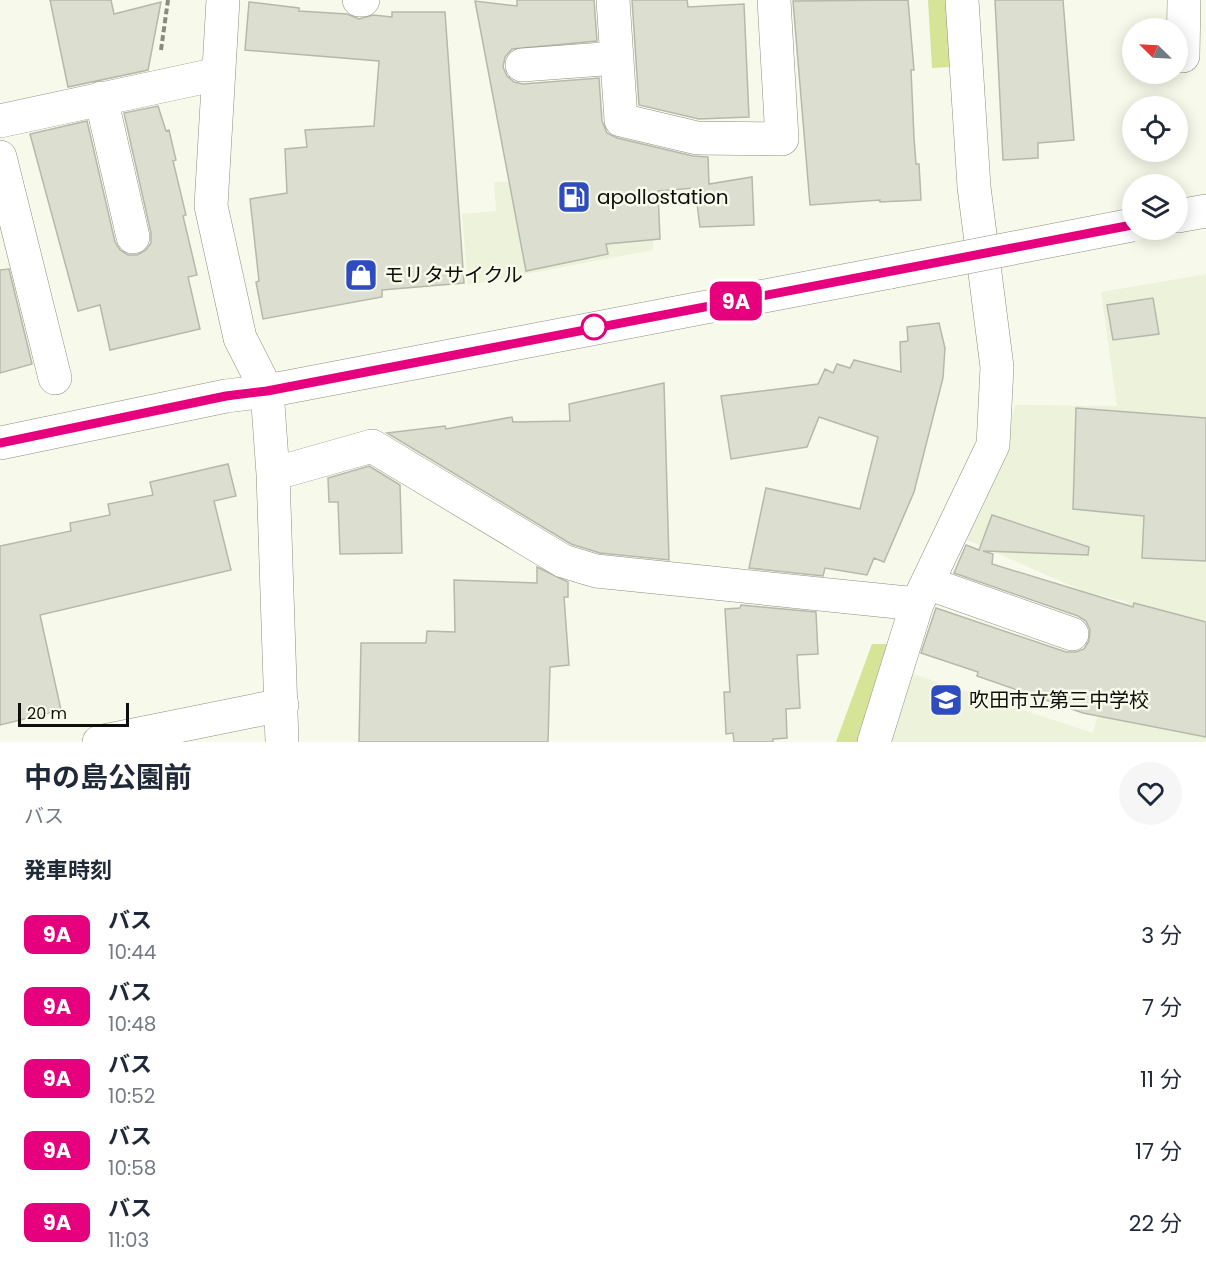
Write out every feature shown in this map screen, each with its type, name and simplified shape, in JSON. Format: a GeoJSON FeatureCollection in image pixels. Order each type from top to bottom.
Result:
{"type":"FeatureCollection","features":[{"type":"Feature","properties":{"kind":"main road"},"geometry":{"type":"LineString","coordinates":[[223,0],[211,206],[240,338],[267,391],[273,474],[282,742]]}},
{"type":"Feature","properties":{"kind":"main road"},"geometry":{"type":"LineString","coordinates":[[613,0],[621,120],[697,138],[782,139],[774,0]]}},
{"type":"Feature","properties":{"kind":"main road"},"geometry":{"type":"LineString","coordinates":[[874,742],[922,594],[993,445],[997,367],[974,187],[962,0]]}},
{"type":"Feature","properties":{"kind":"main road"},"geometry":{"type":"LineString","coordinates":[[1184,0],[1184,18]]}},
{"type":"Feature","properties":{"kind":"main road"},"geometry":{"type":"LineString","coordinates":[[522,65],[617,58]]}},
{"type":"Feature","properties":{"kind":"main road"},"geometry":{"type":"LineString","coordinates":[[0,121],[218,74]]}},
{"type":"Feature","properties":{"kind":"main road"},"geometry":{"type":"LineString","coordinates":[[101,98],[134,237]]}},
{"type":"Feature","properties":{"kind":"main road"},"geometry":{"type":"LineString","coordinates":[[0,157],[55,378]]}},
{"type":"Feature","properties":{"kind":"main road"},"geometry":{"type":"LineString","coordinates":[[1188,214],[1206,211]]}},
{"type":"Feature","properties":{"kind":"main road"},"geometry":{"type":"LineString","coordinates":[[0,443],[226,396],[267,391],[1122,227]]}},
{"type":"Feature","properties":{"kind":"main road"},"geometry":{"type":"LineString","coordinates":[[273,474],[372,446],[563,561],[596,571],[922,594],[1072,634]]}},
{"type":"Feature","properties":{"kind":"main road"},"geometry":{"type":"LineString","coordinates":[[99,742],[282,705]]}},
{"type":"Feature","properties":{"kind":"path"},"geometry":{"type":"LineString","coordinates":[[155,86],[168,0]]}},
{"type":"Feature","properties":{"kind":"shaded area","name":"apollostation"},"geometry":{"type":"Polygon","coordinates":[[[608,134],[651,143],[653,250],[468,285],[462,214],[496,211],[494,182],[514,182],[608,134]]]}},
{"type":"Feature","properties":{"kind":"shaded area"},"geometry":{"type":"Polygon","coordinates":[[[1206,274],[1206,742],[889,742],[910,673],[1093,733],[1128,602],[1083,591],[963,538],[1005,451],[1015,405],[1117,406],[1101,292],[1206,274]]]}},
{"type":"Feature","properties":{"kind":"green space"},"geometry":{"type":"Polygon","coordinates":[[[928,0],[950,0],[953,67],[932,68],[928,0]]]}},
{"type":"Feature","properties":{"kind":"green space"},"geometry":{"type":"Polygon","coordinates":[[[872,644],[892,644],[864,742],[836,742],[872,644]]]}},
{"type":"Feature","properties":{"kind":"building"},"geometry":{"type":"Polygon","coordinates":[[[50,0],[111,0],[114,14],[161,2],[148,70],[68,87],[50,0]]]}},
{"type":"Feature","properties":{"kind":"building"},"geometry":{"type":"Polygon","coordinates":[[[517,0],[594,0],[597,41],[512,49],[505,57],[503,67],[507,76],[514,82],[523,84],[599,78],[602,121],[607,133],[617,138],[693,156],[708,157],[709,184],[752,177],[754,225],[700,227],[695,188],[658,191],[660,239],[606,244],[608,254],[526,271],[475,1],[517,6],[517,0]]]}},
{"type":"Feature","properties":{"kind":"building"},"geometry":{"type":"Polygon","coordinates":[[[632,0],[687,0],[688,7],[744,4],[749,117],[699,119],[639,105],[632,0]]]}},
{"type":"Feature","properties":{"kind":"building"},"geometry":{"type":"Polygon","coordinates":[[[908,0],[914,70],[911,70],[914,138],[916,164],[919,164],[921,200],[880,202],[880,200],[810,205],[793,1],[908,0]]]}},
{"type":"Feature","properties":{"kind":"building"},"geometry":{"type":"Polygon","coordinates":[[[995,0],[1063,0],[1074,140],[1038,143],[1038,158],[1003,160],[995,0]]]}},
{"type":"Feature","properties":{"kind":"building"},"geometry":{"type":"Polygon","coordinates":[[[249,2],[299,8],[299,11],[347,14],[359,19],[373,15],[392,17],[392,12],[445,12],[464,283],[382,290],[382,297],[263,319],[256,282],[259,281],[250,199],[287,193],[285,149],[307,147],[305,130],[374,126],[379,61],[245,50],[249,2]]]}},
{"type":"Feature","properties":{"kind":"building"},"geometry":{"type":"Polygon","coordinates":[[[158,106],[166,131],[169,130],[176,160],[173,161],[186,215],[183,216],[197,275],[188,277],[200,329],[110,350],[100,305],[78,311],[30,134],[87,121],[115,242],[120,250],[128,255],[137,255],[146,250],[151,243],[151,233],[124,113],[158,106]]]}},
{"type":"Feature","properties":{"kind":"building"},"geometry":{"type":"Polygon","coordinates":[[[9,269],[32,364],[0,373],[0,270],[9,269]]]}},
{"type":"Feature","properties":{"kind":"building"},"geometry":{"type":"Polygon","coordinates":[[[1153,298],[1159,334],[1113,340],[1107,305],[1153,298]]]}},
{"type":"Feature","properties":{"kind":"building"},"geometry":{"type":"Polygon","coordinates":[[[939,323],[945,348],[943,378],[914,492],[884,562],[874,558],[867,575],[825,568],[823,576],[749,568],[766,488],[860,509],[878,437],[819,417],[807,447],[731,459],[721,396],[818,384],[825,369],[833,373],[837,364],[850,368],[854,360],[901,372],[900,342],[908,341],[907,327],[939,323]]]}},
{"type":"Feature","properties":{"kind":"building"},"geometry":{"type":"Polygon","coordinates":[[[664,383],[669,560],[600,553],[571,544],[387,433],[445,426],[446,429],[512,417],[513,422],[570,421],[569,404],[664,383]]]}},
{"type":"Feature","properties":{"kind":"building"},"geometry":{"type":"Polygon","coordinates":[[[1076,408],[1206,418],[1206,561],[1142,558],[1144,516],[1073,509],[1076,408]]]}},
{"type":"Feature","properties":{"kind":"building"},"geometry":{"type":"Polygon","coordinates":[[[228,464],[236,496],[214,501],[231,570],[40,615],[61,710],[0,725],[0,546],[71,531],[70,523],[110,515],[108,504],[153,495],[150,482],[228,464]]]}},
{"type":"Feature","properties":{"kind":"building"},"geometry":{"type":"Polygon","coordinates":[[[369,466],[400,485],[402,553],[340,554],[338,502],[329,502],[328,478],[369,466]]]}},
{"type":"Feature","properties":{"kind":"building"},"geometry":{"type":"Polygon","coordinates":[[[992,515],[1089,547],[1088,555],[983,551],[993,554],[992,564],[1133,607],[1134,603],[1206,622],[1206,737],[1083,713],[977,676],[978,672],[921,653],[936,608],[1066,652],[1084,649],[1089,641],[1090,630],[1086,621],[1078,616],[954,573],[966,545],[979,550],[992,515]]]}},
{"type":"Feature","properties":{"kind":"building"},"geometry":{"type":"Polygon","coordinates":[[[537,567],[568,582],[568,597],[564,597],[569,665],[550,667],[548,742],[359,742],[361,643],[426,643],[427,631],[455,632],[454,580],[537,583],[537,567]]]}},
{"type":"Feature","properties":{"kind":"building"},"geometry":{"type":"Polygon","coordinates":[[[741,605],[816,612],[818,654],[797,655],[800,708],[786,709],[787,738],[773,739],[773,742],[734,742],[733,733],[726,734],[724,692],[730,692],[725,609],[740,608],[741,605]]]}},
{"type":"Feature","properties":{"kind":"bus line","name":"9A"},"geometry":{"type":"LineString","coordinates":[[0,443],[226,396],[267,391],[314,380],[1122,227]]}},
{"type":"Feature","properties":{"kind":"place","name":"apollostation"},"geometry":{"type":"Point","coordinates":[574,197]}},
{"type":"Feature","properties":{"kind":"place","name":"モリタサイクル"},"geometry":{"type":"Point","coordinates":[361,275]}},
{"type":"Feature","properties":{"kind":"place","name":"吹田市立第三中学校"},"geometry":{"type":"Point","coordinates":[946,700]}}]}
